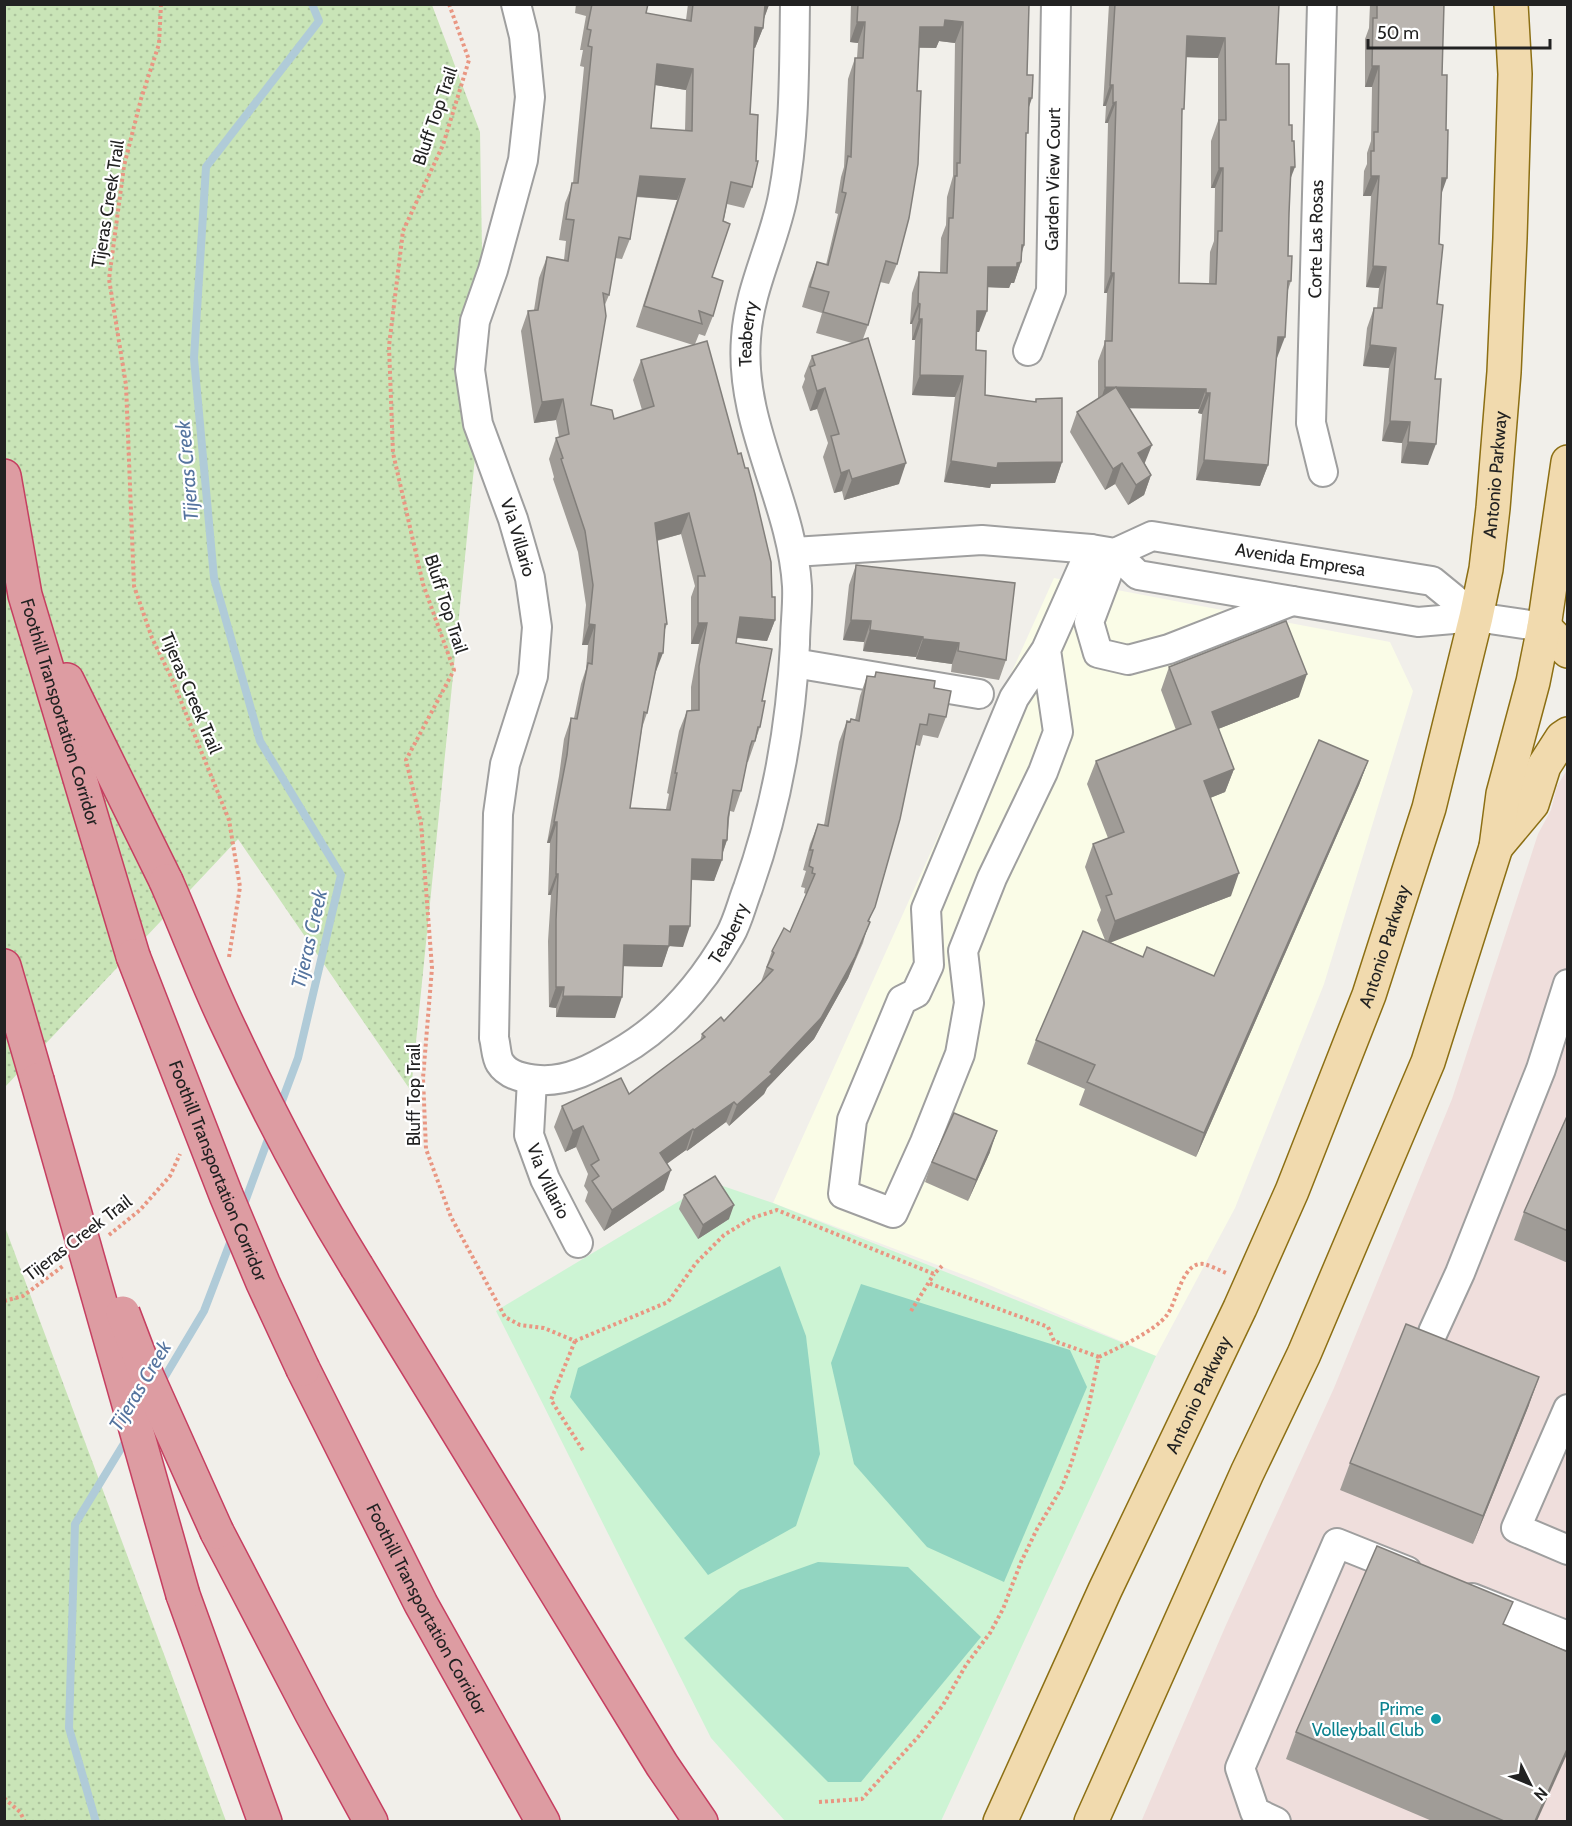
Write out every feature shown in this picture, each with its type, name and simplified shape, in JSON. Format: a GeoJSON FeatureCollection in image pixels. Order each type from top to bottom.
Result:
{"type":"FeatureCollection","features":[{"type":"Feature","properties":{"kind":"highway","name":"Foothill Transportation Corridor"},"geometry":{"type":"LineString","coordinates":[[4,476],[25,595],[133,956],[226,1195],[303,1369],[421,1604],[543,1821]]}},
{"type":"Feature","properties":{"kind":"highway"},"geometry":{"type":"LineString","coordinates":[[25,595],[166,881],[230,1030],[315,1200],[662,1765],[701,1821]]}},
{"type":"Feature","properties":{"kind":"highway"},"geometry":{"type":"LineString","coordinates":[[4,966],[183,1595],[265,1821]]}},
{"type":"Feature","properties":{"kind":"highway"},"geometry":{"type":"LineString","coordinates":[[37,1080],[143,1366],[217,1532],[371,1821]]}},
{"type":"Feature","properties":{"kind":"main road","name":"Antonio Parkway"},"geometry":{"type":"LineString","coordinates":[[1000,1821],[1105,1590],[1251,1283],[1296,1182],[1369,995],[1429,808],[1476,617],[1486,569],[1493,508],[1504,372],[1510,238],[1515,74],[1511,4]]}},
{"type":"Feature","properties":{"kind":"main road"},"geometry":{"type":"LineString","coordinates":[[1092,1821],[1246,1473],[1304,1354],[1428,1062],[1496,847],[1503,794],[1533,682],[1556,620],[1568,462]]}},
{"type":"Feature","properties":{"kind":"main road"},"geometry":{"type":"LineString","coordinates":[[1556,620],[1568,651]]}},
{"type":"Feature","properties":{"kind":"main road"},"geometry":{"type":"LineString","coordinates":[[1496,847],[1532,804],[1544,766],[1562,738],[1568,734]]}},
{"type":"Feature","properties":{"kind":"street","name":"Via Villario"},"geometry":{"type":"LineString","coordinates":[[516,4],[524,36],[530,97],[523,160],[493,270],[475,321],[470,370],[478,424],[516,529],[530,578],[537,627],[533,676],[505,764],[498,814],[494,1038],[500,1063],[522,1077],[528,1135],[545,1179],[578,1243]]}},
{"type":"Feature","properties":{"kind":"street","name":"Teaberry"},"geometry":{"type":"LineString","coordinates":[[522,1077],[553,1081],[588,1070],[630,1047],[668,1017],[698,984],[731,933],[755,866],[778,786],[794,663],[797,590],[794,552],[754,422],[747,379],[746,338],[752,303],[782,199],[790,150],[795,4]]}},
{"type":"Feature","properties":{"kind":"street","name":"Garden View Court"},"geometry":{"type":"LineString","coordinates":[[1028,351],[1051,291],[1056,4]]}},
{"type":"Feature","properties":{"kind":"street","name":"Corte Las Rosas"},"geometry":{"type":"LineString","coordinates":[[1322,4],[1311,423],[1323,472]]}},
{"type":"Feature","properties":{"kind":"street","name":"Avenida Empresa"},"geometry":{"type":"LineString","coordinates":[[794,552],[982,540],[1103,551],[1152,536],[1432,581],[1476,617]]}},
{"type":"Feature","properties":{"kind":"street"},"geometry":{"type":"LineString","coordinates":[[1103,551],[1089,622],[1098,653],[1128,660],[1138,658],[1169,649],[1292,601]]}},
{"type":"Feature","properties":{"kind":"street"},"geometry":{"type":"LineString","coordinates":[[1103,551],[1138,575],[1418,622],[1476,617],[1556,620]]}},
{"type":"Feature","properties":{"kind":"street"},"geometry":{"type":"LineString","coordinates":[[1046,650],[1059,732],[1044,772],[992,878],[963,951],[969,1004],[960,1053],[925,1142],[893,1213],[843,1194],[852,1120],[903,1000],[916,993],[928,965],[926,909],[1014,698],[1046,650],[1103,551]]}},
{"type":"Feature","properties":{"kind":"street"},"geometry":{"type":"LineString","coordinates":[[794,663],[979,694]]}},
{"type":"Feature","properties":{"kind":"street"},"geometry":{"type":"LineString","coordinates":[[1433,1332],[1460,1273],[1541,1069],[1565,997]]}},
{"type":"Feature","properties":{"kind":"street"},"geometry":{"type":"LineString","coordinates":[[1568,1409],[1516,1528],[1568,1550]]}},
{"type":"Feature","properties":{"kind":"street"},"geometry":{"type":"LineString","coordinates":[[1276,1821],[1255,1812],[1240,1767],[1337,1543],[1568,1636]]}},
{"type":"Feature","properties":{"kind":"path","name":"Tijeras Creek Trail"},"geometry":{"type":"LineString","coordinates":[[161,4],[159,45],[141,99],[124,166],[109,279],[126,385],[134,586],[152,638],[172,679],[229,820],[240,887],[228,968]]}},
{"type":"Feature","properties":{"kind":"path","name":"Bluff Top Trail"},"geometry":{"type":"LineString","coordinates":[[449,4],[469,60],[443,145],[403,231],[389,346],[393,453],[423,584],[454,670],[406,760],[421,823],[432,968],[423,1078],[426,1149],[451,1217],[506,1317],[520,1325],[544,1328],[575,1341]]}},
{"type":"Feature","properties":{"kind":"path","name":"Tijeras Creek Trail"},"geometry":{"type":"LineString","coordinates":[[106,1236],[140,1210],[170,1176],[184,1147]]}},
{"type":"Feature","properties":{"kind":"path"},"geometry":{"type":"LineString","coordinates":[[584,1452],[550,1400],[575,1341],[668,1302],[696,1263],[724,1235],[752,1218],[777,1210],[934,1274]]}},
{"type":"Feature","properties":{"kind":"path","name":"Tijeras Creek Trail"},"geometry":{"type":"LineString","coordinates":[[4,1301],[23,1296],[67,1263]]}},
{"type":"Feature","properties":{"kind":"path"},"geometry":{"type":"LineString","coordinates":[[928,1283],[1048,1327],[1054,1341],[1099,1357],[1123,1346],[1167,1315],[1187,1271],[1197,1264],[1205,1264],[1251,1283]]}},
{"type":"Feature","properties":{"kind":"path"},"geometry":{"type":"LineString","coordinates":[[911,1311],[934,1274],[942,1266]]}},
{"type":"Feature","properties":{"kind":"path"},"geometry":{"type":"LineString","coordinates":[[819,1802],[862,1799],[918,1737],[943,1705],[966,1665],[990,1633],[1003,1609],[1021,1562],[1065,1478],[1087,1414],[1099,1357]]}},
{"type":"Feature","properties":{"kind":"path"},"geometry":{"type":"LineString","coordinates":[[4,1798],[20,1812],[25,1821]]}},
{"type":"Feature","properties":{"kind":"shaded area"},"geometry":{"type":"Polygon","coordinates":[[[1054,578],[1390,642],[1413,691],[1324,984],[1235,1208],[1156,1356],[980,1281],[773,1203],[1054,578]]]}},
{"type":"Feature","properties":{"kind":"shaded area"},"geometry":{"type":"Polygon","coordinates":[[[1567,770],[1567,1821],[1141,1822],[1226,1625],[1334,1388],[1452,1099],[1538,834],[1551,810],[1557,786],[1567,770]]]}},
{"type":"Feature","properties":{"kind":"green space"},"geometry":{"type":"Polygon","coordinates":[[[5,5],[432,5],[480,132],[484,369],[411,1091],[238,839],[5,1087],[5,5]]]}},
{"type":"Feature","properties":{"kind":"green space"},"geometry":{"type":"Polygon","coordinates":[[[711,1182],[773,1203],[1156,1356],[941,1821],[785,1821],[711,1738],[496,1311],[711,1182]]]}},
{"type":"Feature","properties":{"kind":"green space"},"geometry":{"type":"Polygon","coordinates":[[[5,1227],[226,1821],[5,1821],[5,1227]]]}},
{"type":"Feature","properties":{"kind":"green space"},"geometry":{"type":"Polygon","coordinates":[[[780,1266],[806,1336],[820,1454],[796,1526],[708,1575],[570,1397],[578,1368],[780,1266]]]}},
{"type":"Feature","properties":{"kind":"green space"},"geometry":{"type":"Polygon","coordinates":[[[861,1284],[1070,1350],[1087,1387],[1004,1582],[927,1547],[854,1464],[831,1363],[861,1284]]]}},
{"type":"Feature","properties":{"kind":"green space"},"geometry":{"type":"Polygon","coordinates":[[[818,1562],[908,1567],[981,1637],[861,1782],[828,1782],[684,1638],[740,1590],[818,1562]]]}},
{"type":"Feature","properties":{"kind":"building"},"geometry":{"type":"Polygon","coordinates":[[[592,4],[648,4],[646,13],[691,21],[693,4],[769,4],[765,5],[763,28],[755,27],[750,114],[758,115],[756,161],[758,161],[752,187],[731,182],[723,221],[730,224],[712,277],[723,281],[713,316],[699,311],[702,324],[644,306],[685,179],[640,176],[630,239],[619,237],[609,295],[603,293],[606,316],[591,405],[612,410],[614,419],[654,406],[641,360],[707,341],[738,454],[741,453],[745,468],[748,468],[755,494],[771,562],[772,597],[775,597],[775,620],[740,617],[736,643],[772,649],[762,701],[765,701],[760,727],[750,747],[741,791],[733,790],[727,840],[723,840],[722,860],[692,859],[690,926],[670,926],[669,946],[624,945],[622,997],[563,996],[564,987],[556,987],[558,874],[556,874],[557,822],[554,822],[567,755],[571,718],[577,719],[588,663],[592,664],[595,625],[589,624],[593,585],[585,531],[556,438],[569,434],[563,399],[542,402],[528,311],[538,310],[547,257],[568,261],[574,220],[566,219],[572,183],[578,183],[592,47],[588,46],[591,30],[587,29],[592,4]],[[657,64],[651,128],[692,131],[693,69],[657,64]],[[689,513],[655,523],[667,624],[665,624],[663,653],[659,653],[647,713],[644,712],[630,808],[670,810],[687,711],[699,710],[699,666],[707,623],[698,623],[698,576],[705,576],[689,513]]]}},
{"type":"Feature","properties":{"kind":"building"},"geometry":{"type":"Polygon","coordinates":[[[858,4],[1029,5],[1027,75],[1033,75],[1032,98],[1029,98],[1028,133],[1026,133],[1024,245],[1022,245],[1021,262],[1017,263],[1017,267],[988,267],[987,311],[977,311],[976,350],[986,351],[985,395],[1036,402],[1036,399],[1062,398],[1062,462],[998,463],[997,468],[951,461],[963,376],[920,375],[922,319],[919,319],[919,272],[947,273],[949,218],[953,218],[955,176],[957,176],[957,163],[960,163],[963,22],[945,20],[944,27],[920,27],[917,91],[921,91],[918,164],[909,218],[897,264],[886,261],[868,325],[823,312],[829,292],[810,287],[817,262],[828,265],[846,193],[842,192],[848,156],[851,157],[855,58],[863,58],[865,22],[857,22],[858,4]]]}},
{"type":"Feature","properties":{"kind":"building"},"geometry":{"type":"Polygon","coordinates":[[[1115,4],[1279,4],[1276,64],[1289,64],[1289,125],[1292,125],[1295,167],[1291,167],[1289,213],[1288,256],[1292,256],[1291,281],[1288,281],[1285,337],[1278,337],[1268,465],[1204,460],[1210,393],[1206,393],[1206,389],[1105,387],[1105,341],[1112,341],[1114,273],[1111,273],[1116,102],[1113,103],[1113,85],[1110,85],[1115,4]],[[1187,36],[1184,109],[1182,109],[1179,283],[1216,284],[1218,231],[1222,231],[1223,168],[1219,168],[1219,120],[1226,120],[1225,38],[1187,36]]]}},
{"type":"Feature","properties":{"kind":"building"},"geometry":{"type":"Polygon","coordinates":[[[1377,4],[1444,4],[1442,75],[1447,75],[1446,130],[1448,130],[1447,178],[1442,178],[1439,244],[1443,245],[1437,304],[1443,305],[1435,379],[1441,379],[1436,444],[1408,442],[1410,422],[1390,421],[1396,348],[1370,345],[1374,308],[1382,308],[1386,267],[1373,266],[1379,176],[1371,176],[1374,132],[1378,132],[1379,66],[1372,66],[1373,18],[1377,18],[1377,4]]]}},
{"type":"Feature","properties":{"kind":"building"},"geometry":{"type":"Polygon","coordinates":[[[868,338],[906,463],[852,479],[849,470],[841,473],[831,436],[839,434],[825,388],[817,391],[810,367],[815,365],[812,356],[868,338]]]}},
{"type":"Feature","properties":{"kind":"building"},"geometry":{"type":"Polygon","coordinates":[[[1116,387],[1152,445],[1138,453],[1151,475],[1136,485],[1122,463],[1113,469],[1077,412],[1116,387]]]}},
{"type":"Feature","properties":{"kind":"building"},"geometry":{"type":"Polygon","coordinates":[[[856,565],[1015,583],[1006,660],[958,651],[959,643],[870,630],[871,621],[851,620],[856,565]]]}},
{"type":"Feature","properties":{"kind":"building"},"geometry":{"type":"Polygon","coordinates":[[[1286,621],[1307,674],[1212,712],[1234,769],[1204,781],[1239,873],[1115,921],[1106,896],[1112,894],[1093,844],[1124,832],[1096,761],[1191,724],[1169,667],[1286,621]]]}},
{"type":"Feature","properties":{"kind":"building"},"geometry":{"type":"Polygon","coordinates":[[[876,672],[935,681],[934,688],[951,691],[946,717],[929,714],[927,725],[920,724],[900,819],[875,907],[855,957],[821,1018],[770,1072],[772,1074],[737,1105],[734,1102],[660,1153],[671,1170],[612,1210],[592,1181],[599,1176],[591,1165],[599,1160],[583,1126],[573,1131],[562,1106],[621,1078],[629,1094],[705,1037],[702,1034],[721,1017],[724,1021],[773,970],[767,967],[774,953],[772,951],[784,928],[790,932],[815,874],[812,873],[813,868],[809,866],[813,850],[810,850],[818,824],[828,826],[847,721],[850,722],[851,719],[859,721],[867,676],[875,677],[876,672]]]}},
{"type":"Feature","properties":{"kind":"building"},"geometry":{"type":"Polygon","coordinates":[[[1319,740],[1368,761],[1204,1133],[1087,1082],[1095,1065],[1036,1040],[1083,931],[1143,957],[1147,947],[1214,976],[1319,740]]]}},
{"type":"Feature","properties":{"kind":"building"},"geometry":{"type":"Polygon","coordinates":[[[954,1113],[997,1131],[976,1180],[932,1162],[954,1113]]]}},
{"type":"Feature","properties":{"kind":"building"},"geometry":{"type":"Polygon","coordinates":[[[1568,1114],[1568,1231],[1524,1212],[1568,1114]]]}},
{"type":"Feature","properties":{"kind":"building"},"geometry":{"type":"Polygon","coordinates":[[[715,1176],[734,1205],[703,1225],[684,1195],[715,1176]]]}},
{"type":"Feature","properties":{"kind":"building"},"geometry":{"type":"Polygon","coordinates":[[[1406,1324],[1539,1377],[1483,1516],[1350,1463],[1406,1324]]]}},
{"type":"Feature","properties":{"kind":"building","name":"Prime Volleyball Club"},"geometry":{"type":"Polygon","coordinates":[[[1377,1546],[1513,1602],[1503,1624],[1568,1652],[1568,1747],[1535,1821],[1504,1821],[1296,1732],[1377,1546]]]}},
{"type":"Feature","properties":{"kind":"waterway","name":"Tijeras Creek"},"geometry":{"type":"LineString","coordinates":[[279,1109],[298,1058],[341,875],[260,741],[214,578],[194,358],[206,167],[319,21],[312,4]]}},
{"type":"Feature","properties":{"kind":"waterway","name":"Tijeras Creek"},"geometry":{"type":"LineString","coordinates":[[243,1207],[270,1134]]}},
{"type":"Feature","properties":{"kind":"waterway","name":"Tijeras Creek"},"geometry":{"type":"LineString","coordinates":[[161,1383],[204,1311],[233,1235]]}},
{"type":"Feature","properties":{"kind":"waterway","name":"Tijeras Creek"},"geometry":{"type":"LineString","coordinates":[[96,1822],[69,1728],[75,1524],[128,1437]]}},
{"type":"Feature","properties":{"kind":"place","name":"Prime Volleyball Club"},"geometry":{"type":"Point","coordinates":[1436,1719]}}]}
